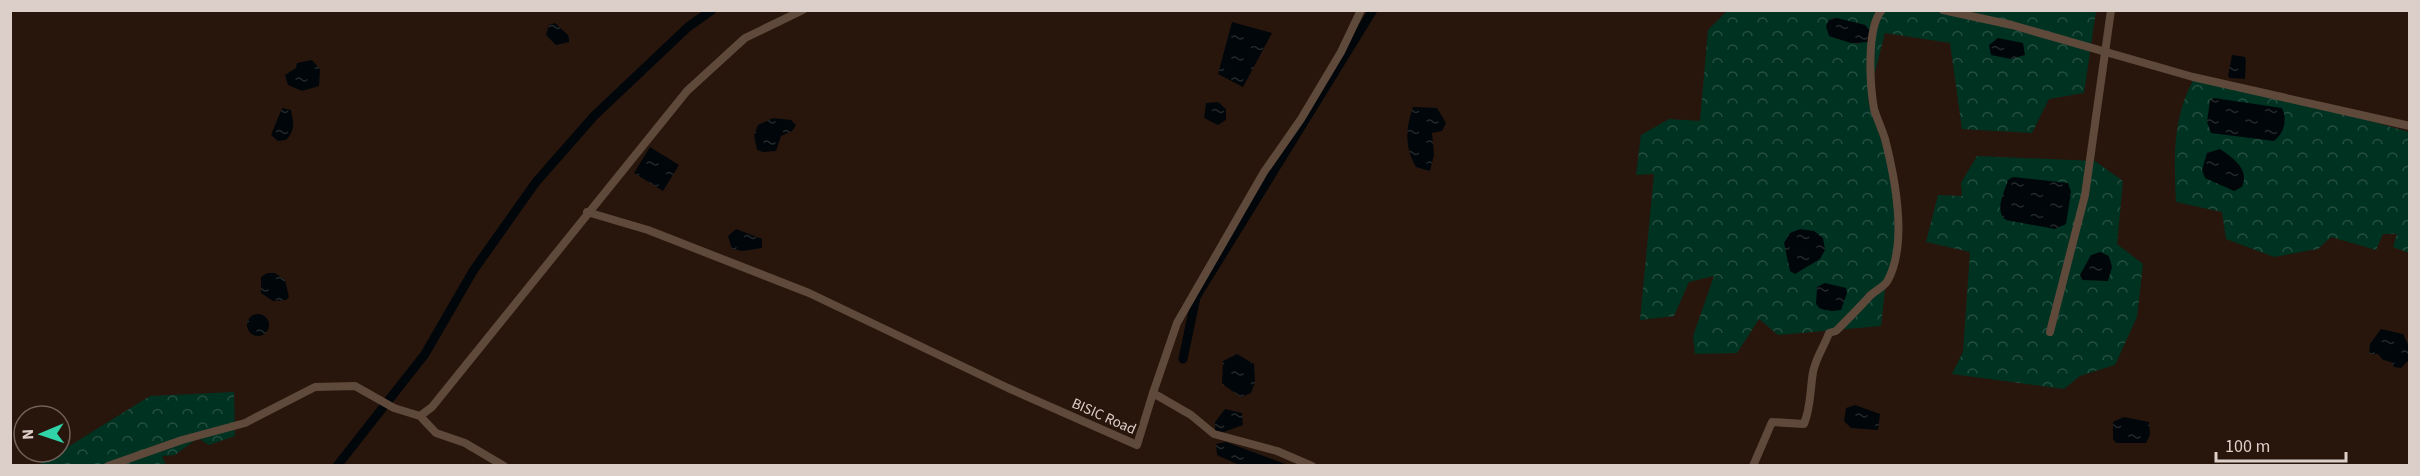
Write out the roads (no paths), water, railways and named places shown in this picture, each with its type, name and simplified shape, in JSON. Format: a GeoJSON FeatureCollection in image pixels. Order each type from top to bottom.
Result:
{"type":"FeatureCollection","features":[{"type":"Feature","properties":{"kind":"street"},"geometry":{"type":"LineString","coordinates":[[420,416],[432,407],[587,212],[687,91],[745,38],[803,10]]}},
{"type":"Feature","properties":{"kind":"street"},"geometry":{"type":"LineString","coordinates":[[1312,465],[1277,451],[1214,434],[1191,415],[1153,393],[1182,314],[1264,172],[1301,119],[1341,52],[1362,10]]}},
{"type":"Feature","properties":{"kind":"street"},"geometry":{"type":"LineString","coordinates":[[1753,465],[1772,422],[1804,424],[1809,412],[1813,371],[1829,333],[1836,331],[1868,297],[1888,281],[1893,264],[1897,248],[1897,201],[1890,161],[1874,108],[1872,74],[1873,24],[1882,10]]}},
{"type":"Feature","properties":{"kind":"street"},"geometry":{"type":"LineString","coordinates":[[1943,10],[2012,25],[2193,77],[2409,126]]}},
{"type":"Feature","properties":{"kind":"street"},"geometry":{"type":"LineString","coordinates":[[2050,332],[2085,195],[2111,10]]}},
{"type":"Feature","properties":{"kind":"street","name":"BISIC Road"},"geometry":{"type":"LineString","coordinates":[[587,212],[648,230],[809,293],[980,375],[1137,445],[1153,393]]}},
{"type":"Feature","properties":{"kind":"street"},"geometry":{"type":"LineString","coordinates":[[108,465],[182,440],[245,423],[315,387],[355,386],[394,408],[420,416],[436,433],[465,443],[504,465]]}},
{"type":"Feature","properties":{"kind":"water"},"geometry":{"type":"Polygon","coordinates":[[[1837,18],[1865,25],[1870,31],[1869,42],[1851,43],[1829,36],[1826,26],[1829,20],[1837,18]]]}},
{"type":"Feature","properties":{"kind":"water"},"geometry":{"type":"Polygon","coordinates":[[[1232,22],[1272,33],[1243,87],[1218,74],[1232,22]]]}},
{"type":"Feature","properties":{"kind":"water"},"geometry":{"type":"Polygon","coordinates":[[[555,23],[569,36],[569,42],[556,45],[546,35],[549,25],[555,23]]]}},
{"type":"Feature","properties":{"kind":"water"},"geometry":{"type":"Polygon","coordinates":[[[1998,38],[2023,43],[2025,55],[2011,59],[1991,55],[1989,45],[1998,38]]]}},
{"type":"Feature","properties":{"kind":"water"},"geometry":{"type":"Polygon","coordinates":[[[2232,55],[2246,57],[2245,79],[2228,76],[2232,55]]]}},
{"type":"Feature","properties":{"kind":"water"},"geometry":{"type":"Polygon","coordinates":[[[312,60],[320,69],[319,86],[302,91],[288,85],[285,75],[296,68],[297,63],[312,60]]]}},
{"type":"Feature","properties":{"kind":"water"},"geometry":{"type":"Polygon","coordinates":[[[2214,98],[2282,108],[2285,117],[2283,130],[2274,141],[2211,133],[2207,122],[2210,100],[2214,98]]]}},
{"type":"Feature","properties":{"kind":"water"},"geometry":{"type":"Polygon","coordinates":[[[1218,102],[1226,109],[1226,120],[1218,125],[1204,118],[1206,103],[1218,102]]]}},
{"type":"Feature","properties":{"kind":"water"},"geometry":{"type":"Polygon","coordinates":[[[1413,107],[1437,108],[1446,123],[1442,131],[1432,133],[1434,155],[1430,171],[1416,167],[1409,152],[1408,130],[1413,107]]]}},
{"type":"Feature","properties":{"kind":"water"},"geometry":{"type":"Polygon","coordinates":[[[282,108],[291,110],[293,126],[286,140],[278,141],[271,135],[282,108]]]}},
{"type":"Feature","properties":{"kind":"water"},"geometry":{"type":"Polygon","coordinates":[[[773,118],[791,120],[796,125],[792,131],[781,136],[776,151],[757,150],[754,135],[758,125],[773,118]]]}},
{"type":"Feature","properties":{"kind":"water"},"geometry":{"type":"Polygon","coordinates":[[[650,147],[679,165],[663,191],[634,173],[650,147]]]}},
{"type":"Feature","properties":{"kind":"water"},"geometry":{"type":"Polygon","coordinates":[[[2220,149],[2239,165],[2244,175],[2242,187],[2234,191],[2205,178],[2202,170],[2207,153],[2220,149]]]}},
{"type":"Feature","properties":{"kind":"water"},"geometry":{"type":"Polygon","coordinates":[[[2013,177],[2068,183],[2071,192],[2066,224],[2055,229],[2006,220],[2002,216],[2000,207],[2008,180],[2013,177]]]}},
{"type":"Feature","properties":{"kind":"water"},"geometry":{"type":"Polygon","coordinates":[[[736,229],[762,239],[762,248],[743,251],[732,249],[728,236],[736,229]]]}},
{"type":"Feature","properties":{"kind":"water"},"geometry":{"type":"Polygon","coordinates":[[[1800,229],[1814,231],[1823,238],[1825,250],[1820,259],[1795,274],[1790,271],[1784,243],[1790,233],[1800,229]]]}},
{"type":"Feature","properties":{"kind":"water"},"geometry":{"type":"Polygon","coordinates":[[[2100,252],[2109,256],[2112,267],[2108,281],[2082,280],[2080,275],[2091,255],[2100,252]]]}},
{"type":"Feature","properties":{"kind":"water"},"geometry":{"type":"Polygon","coordinates":[[[267,273],[275,273],[285,280],[289,297],[286,300],[273,301],[261,293],[261,277],[267,273]]]}},
{"type":"Feature","properties":{"kind":"water"},"geometry":{"type":"Polygon","coordinates":[[[1825,283],[1846,288],[1847,293],[1841,310],[1820,309],[1816,304],[1817,287],[1825,283]]]}},
{"type":"Feature","properties":{"kind":"water"},"geometry":{"type":"Polygon","coordinates":[[[258,314],[266,317],[269,325],[266,333],[258,336],[250,333],[247,325],[250,317],[258,314]]]}},
{"type":"Feature","properties":{"kind":"water"},"geometry":{"type":"Polygon","coordinates":[[[2381,329],[2403,334],[2409,346],[2409,360],[2401,368],[2394,367],[2391,362],[2383,360],[2378,354],[2369,354],[2370,344],[2381,329]]]}},
{"type":"Feature","properties":{"kind":"water"},"geometry":{"type":"Polygon","coordinates":[[[1237,354],[1254,364],[1255,382],[1251,393],[1241,397],[1222,384],[1223,361],[1237,354]]]}},
{"type":"Feature","properties":{"kind":"water"},"geometry":{"type":"Polygon","coordinates":[[[1855,405],[1880,414],[1878,430],[1851,428],[1844,421],[1846,408],[1855,405]]]}},
{"type":"Feature","properties":{"kind":"water"},"geometry":{"type":"Polygon","coordinates":[[[1225,409],[1242,413],[1243,425],[1224,432],[1215,431],[1215,422],[1225,409]]]}},
{"type":"Feature","properties":{"kind":"water"},"geometry":{"type":"Polygon","coordinates":[[[2124,417],[2149,422],[2150,435],[2146,443],[2116,443],[2113,439],[2113,422],[2124,417]]]}},
{"type":"Feature","properties":{"kind":"water"},"geometry":{"type":"Polygon","coordinates":[[[1226,442],[1288,465],[1239,465],[1217,455],[1216,444],[1226,442]]]}},
{"type":"Feature","properties":{"kind":"waterway"},"geometry":{"type":"LineString","coordinates":[[337,466],[425,354],[473,271],[536,182],[594,116],[688,27],[712,10]]}},
{"type":"Feature","properties":{"kind":"waterway"},"geometry":{"type":"LineString","coordinates":[[1183,359],[1196,297],[1373,10]]}}]}
